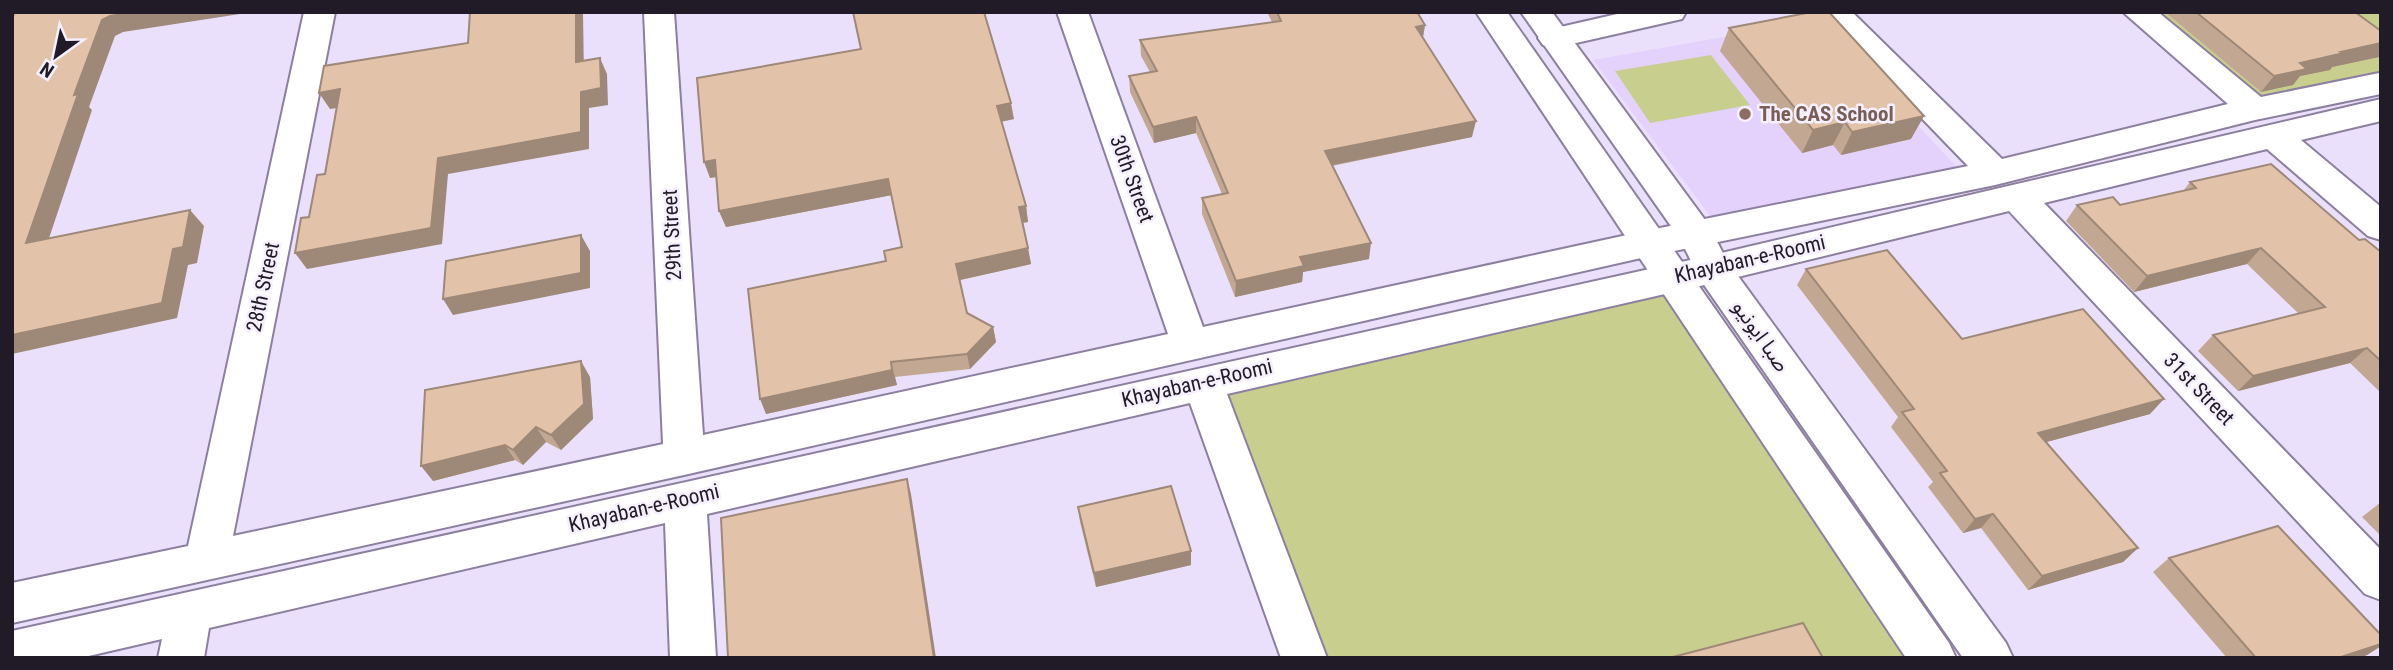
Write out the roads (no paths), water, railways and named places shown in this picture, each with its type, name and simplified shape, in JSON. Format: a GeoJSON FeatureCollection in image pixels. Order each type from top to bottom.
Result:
{"type":"FeatureCollection","features":[{"type":"Feature","properties":{"kind":"street","name":"28th Street"},"geometry":{"type":"LineString","coordinates":[[206,562],[320,12]]}},
{"type":"Feature","properties":{"kind":"street","name":"29th Street"},"geometry":{"type":"LineString","coordinates":[[659,12],[693,658]]}},
{"type":"Feature","properties":{"kind":"street","name":"30th Street"},"geometry":{"type":"LineString","coordinates":[[1072,12],[1304,658]]}},
{"type":"Feature","properties":{"kind":"street","name":"صبا ایونیو"},"geometry":{"type":"LineString","coordinates":[[1491,12],[1933,658]]}},
{"type":"Feature","properties":{"kind":"street"},"geometry":{"type":"LineString","coordinates":[[1551,24],[1671,12]]}},
{"type":"Feature","properties":{"kind":"street","name":"31st Street"},"geometry":{"type":"LineString","coordinates":[[1834,12],[2006,185],[2381,580]]}},
{"type":"Feature","properties":{"kind":"street"},"geometry":{"type":"LineString","coordinates":[[2138,12],[2381,227]]}},
{"type":"Feature","properties":{"kind":"street","name":"صبا ایونیو"},"geometry":{"type":"LineString","coordinates":[[1551,24],[1703,232],[1713,269],[1990,658]]}},
{"type":"Feature","properties":{"kind":"street","name":"Khayaban-e-Roomi"},"geometry":{"type":"LineString","coordinates":[[12,652],[481,545],[685,478],[1197,364],[1713,269],[2006,185],[2264,122],[2381,83]]}},
{"type":"Feature","properties":{"kind":"street","name":"Khayaban-e-Roomi"},"geometry":{"type":"LineString","coordinates":[[2264,122],[2381,110]]}},
{"type":"Feature","properties":{"kind":"street","name":"Khayaban-e-Roomi"},"geometry":{"type":"LineString","coordinates":[[1197,364],[1650,243],[1703,232],[2006,185]]}},
{"type":"Feature","properties":{"kind":"street","name":"Khayaban-e-Roomi"},"geometry":{"type":"LineString","coordinates":[[12,603],[476,503],[685,478]]}},
{"type":"Feature","properties":{"kind":"street"},"geometry":{"type":"LineString","coordinates":[[476,503],[462,518],[461,534],[472,544],[481,545]]}},
{"type":"Feature","properties":{"kind":"street"},"geometry":{"type":"LineString","coordinates":[[400,564],[416,552],[423,537],[419,524],[406,519]]}},
{"type":"Feature","properties":{"kind":"street"},"geometry":{"type":"LineString","coordinates":[[181,658],[191,611]]}},
{"type":"Feature","properties":{"kind":"place","name":"The CAS School"},"geometry":{"type":"Point","coordinates":[1745,114]}}]}
